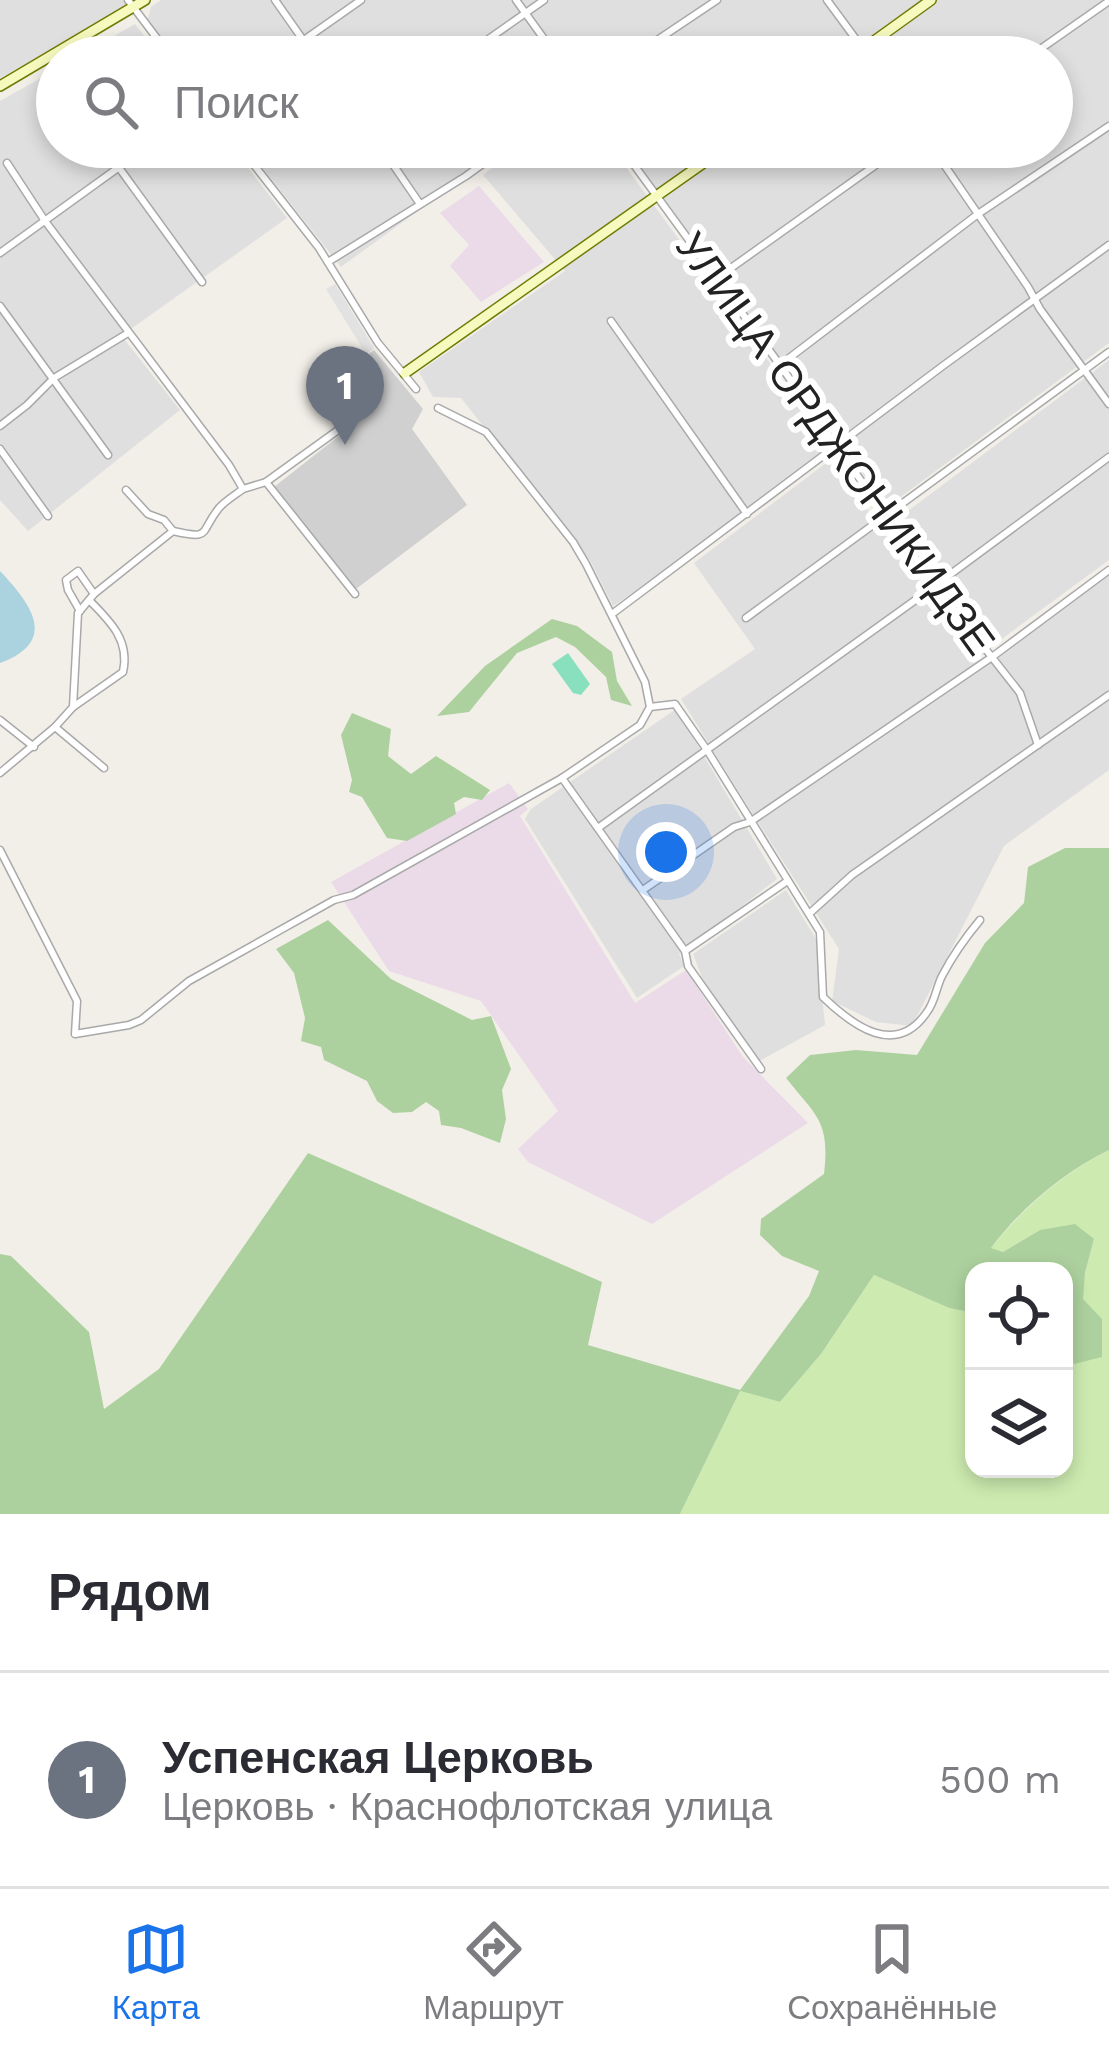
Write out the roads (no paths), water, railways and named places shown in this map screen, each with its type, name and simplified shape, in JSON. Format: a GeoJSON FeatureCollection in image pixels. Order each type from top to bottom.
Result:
{"type":"FeatureCollection","features":[{"type":"Feature","properties":{"kind":"street"},"geometry":{"type":"LineString","coordinates":[[79,36],[130,4],[145,0]]}},
{"type":"Feature","properties":{"kind":"street"},"geometry":{"type":"LineString","coordinates":[[275,0],[301,36]]}},
{"type":"Feature","properties":{"kind":"street"},"geometry":{"type":"LineString","coordinates":[[310,36],[361,0]]}},
{"type":"Feature","properties":{"kind":"street"},"geometry":{"type":"LineString","coordinates":[[516,0],[542,36]]}},
{"type":"Feature","properties":{"kind":"street"},"geometry":{"type":"LineString","coordinates":[[491,36],[544,0]]}},
{"type":"Feature","properties":{"kind":"street"},"geometry":{"type":"LineString","coordinates":[[663,36],[717,0]]}},
{"type":"Feature","properties":{"kind":"street"},"geometry":{"type":"LineString","coordinates":[[827,0],[853,36]]}},
{"type":"Feature","properties":{"kind":"street"},"geometry":{"type":"LineString","coordinates":[[887,36],[931,0]]}},
{"type":"Feature","properties":{"kind":"street"},"geometry":{"type":"LineString","coordinates":[[1059,36],[1109,1]]}},
{"type":"Feature","properties":{"kind":"street"},"geometry":{"type":"LineString","coordinates":[[130,4],[155,36]]}},
{"type":"Feature","properties":{"kind":"street"},"geometry":{"type":"LineString","coordinates":[[0,86],[36,63]]}},
{"type":"Feature","properties":{"kind":"street"},"geometry":{"type":"LineString","coordinates":[[1073,150],[1109,126]]}},
{"type":"Feature","properties":{"kind":"street"},"geometry":{"type":"LineString","coordinates":[[7,163],[243,489]]}},
{"type":"Feature","properties":{"kind":"street"},"geometry":{"type":"LineString","coordinates":[[0,253],[119,168]]}},
{"type":"Feature","properties":{"kind":"street"},"geometry":{"type":"LineString","coordinates":[[121,168],[202,282]]}},
{"type":"Feature","properties":{"kind":"street"},"geometry":{"type":"LineString","coordinates":[[256,168],[328,262],[370,332],[416,389]]}},
{"type":"Feature","properties":{"kind":"street"},"geometry":{"type":"LineString","coordinates":[[396,168],[420,204]]}},
{"type":"Feature","properties":{"kind":"street"},"geometry":{"type":"LineString","coordinates":[[328,262],[477,168]]}},
{"type":"Feature","properties":{"kind":"street","name":"УЛИЦА ОРДЖОНИКИДЗЕ"},"geometry":{"type":"LineString","coordinates":[[636,168],[935,584],[1020,693],[1038,745]]}},
{"type":"Feature","properties":{"kind":"street"},"geometry":{"type":"LineString","coordinates":[[405,373],[697,168]]}},
{"type":"Feature","properties":{"kind":"street"},"geometry":{"type":"LineString","coordinates":[[717,278],[872,168]]}},
{"type":"Feature","properties":{"kind":"street"},"geometry":{"type":"LineString","coordinates":[[946,168],[1109,404]]}},
{"type":"Feature","properties":{"kind":"street"},"geometry":{"type":"LineString","coordinates":[[780,365],[978,214],[1046,168]]}},
{"type":"Feature","properties":{"kind":"street"},"geometry":{"type":"LineString","coordinates":[[611,614],[1109,245]]}},
{"type":"Feature","properties":{"kind":"street"},"geometry":{"type":"LineString","coordinates":[[0,306],[108,455]]}},
{"type":"Feature","properties":{"kind":"street"},"geometry":{"type":"LineString","coordinates":[[611,321],[747,515]]}},
{"type":"Feature","properties":{"kind":"street"},"geometry":{"type":"LineString","coordinates":[[0,426],[54,378],[128,333]]}},
{"type":"Feature","properties":{"kind":"street"},"geometry":{"type":"LineString","coordinates":[[746,618],[1109,352]]}},
{"type":"Feature","properties":{"kind":"street"},"geometry":{"type":"LineString","coordinates":[[0,850],[77,1001],[75,1034],[141,1020],[189,981],[562,778],[640,725],[650,707],[645,682],[572,542],[486,432],[437,408]]}},
{"type":"Feature","properties":{"kind":"street"},"geometry":{"type":"LineString","coordinates":[[126,490],[148,514],[164,520],[173,531],[195,536],[243,489],[266,482],[345,425]]}},
{"type":"Feature","properties":{"kind":"street"},"geometry":{"type":"LineString","coordinates":[[0,449],[48,516]]}},
{"type":"Feature","properties":{"kind":"street"},"geometry":{"type":"LineString","coordinates":[[598,828],[1109,458]]}},
{"type":"Feature","properties":{"kind":"street"},"geometry":{"type":"LineString","coordinates":[[266,482],[355,594]]}},
{"type":"Feature","properties":{"kind":"street"},"geometry":{"type":"LineString","coordinates":[[73,707],[78,613],[173,531]]}},
{"type":"Feature","properties":{"kind":"street"},"geometry":{"type":"LineString","coordinates":[[643,890],[992,657],[1109,570]]}},
{"type":"Feature","properties":{"kind":"street"},"geometry":{"type":"LineString","coordinates":[[0,773],[73,707],[124,672],[127,656],[120,636],[78,571],[66,580],[80,610]]}},
{"type":"Feature","properties":{"kind":"street"},"geometry":{"type":"LineString","coordinates":[[809,913],[852,875],[1109,695]]}},
{"type":"Feature","properties":{"kind":"street"},"geometry":{"type":"LineString","coordinates":[[650,707],[675,704],[707,750],[820,932],[824,997],[846,1020],[872,1032],[910,1033],[931,1008],[938,983],[959,945],[980,920]]}},
{"type":"Feature","properties":{"kind":"street"},"geometry":{"type":"LineString","coordinates":[[0,720],[34,747]]}},
{"type":"Feature","properties":{"kind":"street"},"geometry":{"type":"LineString","coordinates":[[55,727],[104,768]]}},
{"type":"Feature","properties":{"kind":"street"},"geometry":{"type":"LineString","coordinates":[[562,778],[685,951],[688,966],[761,1069]]}},
{"type":"Feature","properties":{"kind":"street"},"geometry":{"type":"LineString","coordinates":[[685,951],[787,881]]}},
{"type":"Feature","properties":{"kind":"water"},"geometry":{"type":"Polygon","coordinates":[[[0,571],[29,608],[34,633],[30,644],[0,663],[0,571]]]}},
{"type":"Feature","properties":{"kind":"place","name":"Успенская Церковь"},"geometry":{"type":"Point","coordinates":[345,445]}}]}
